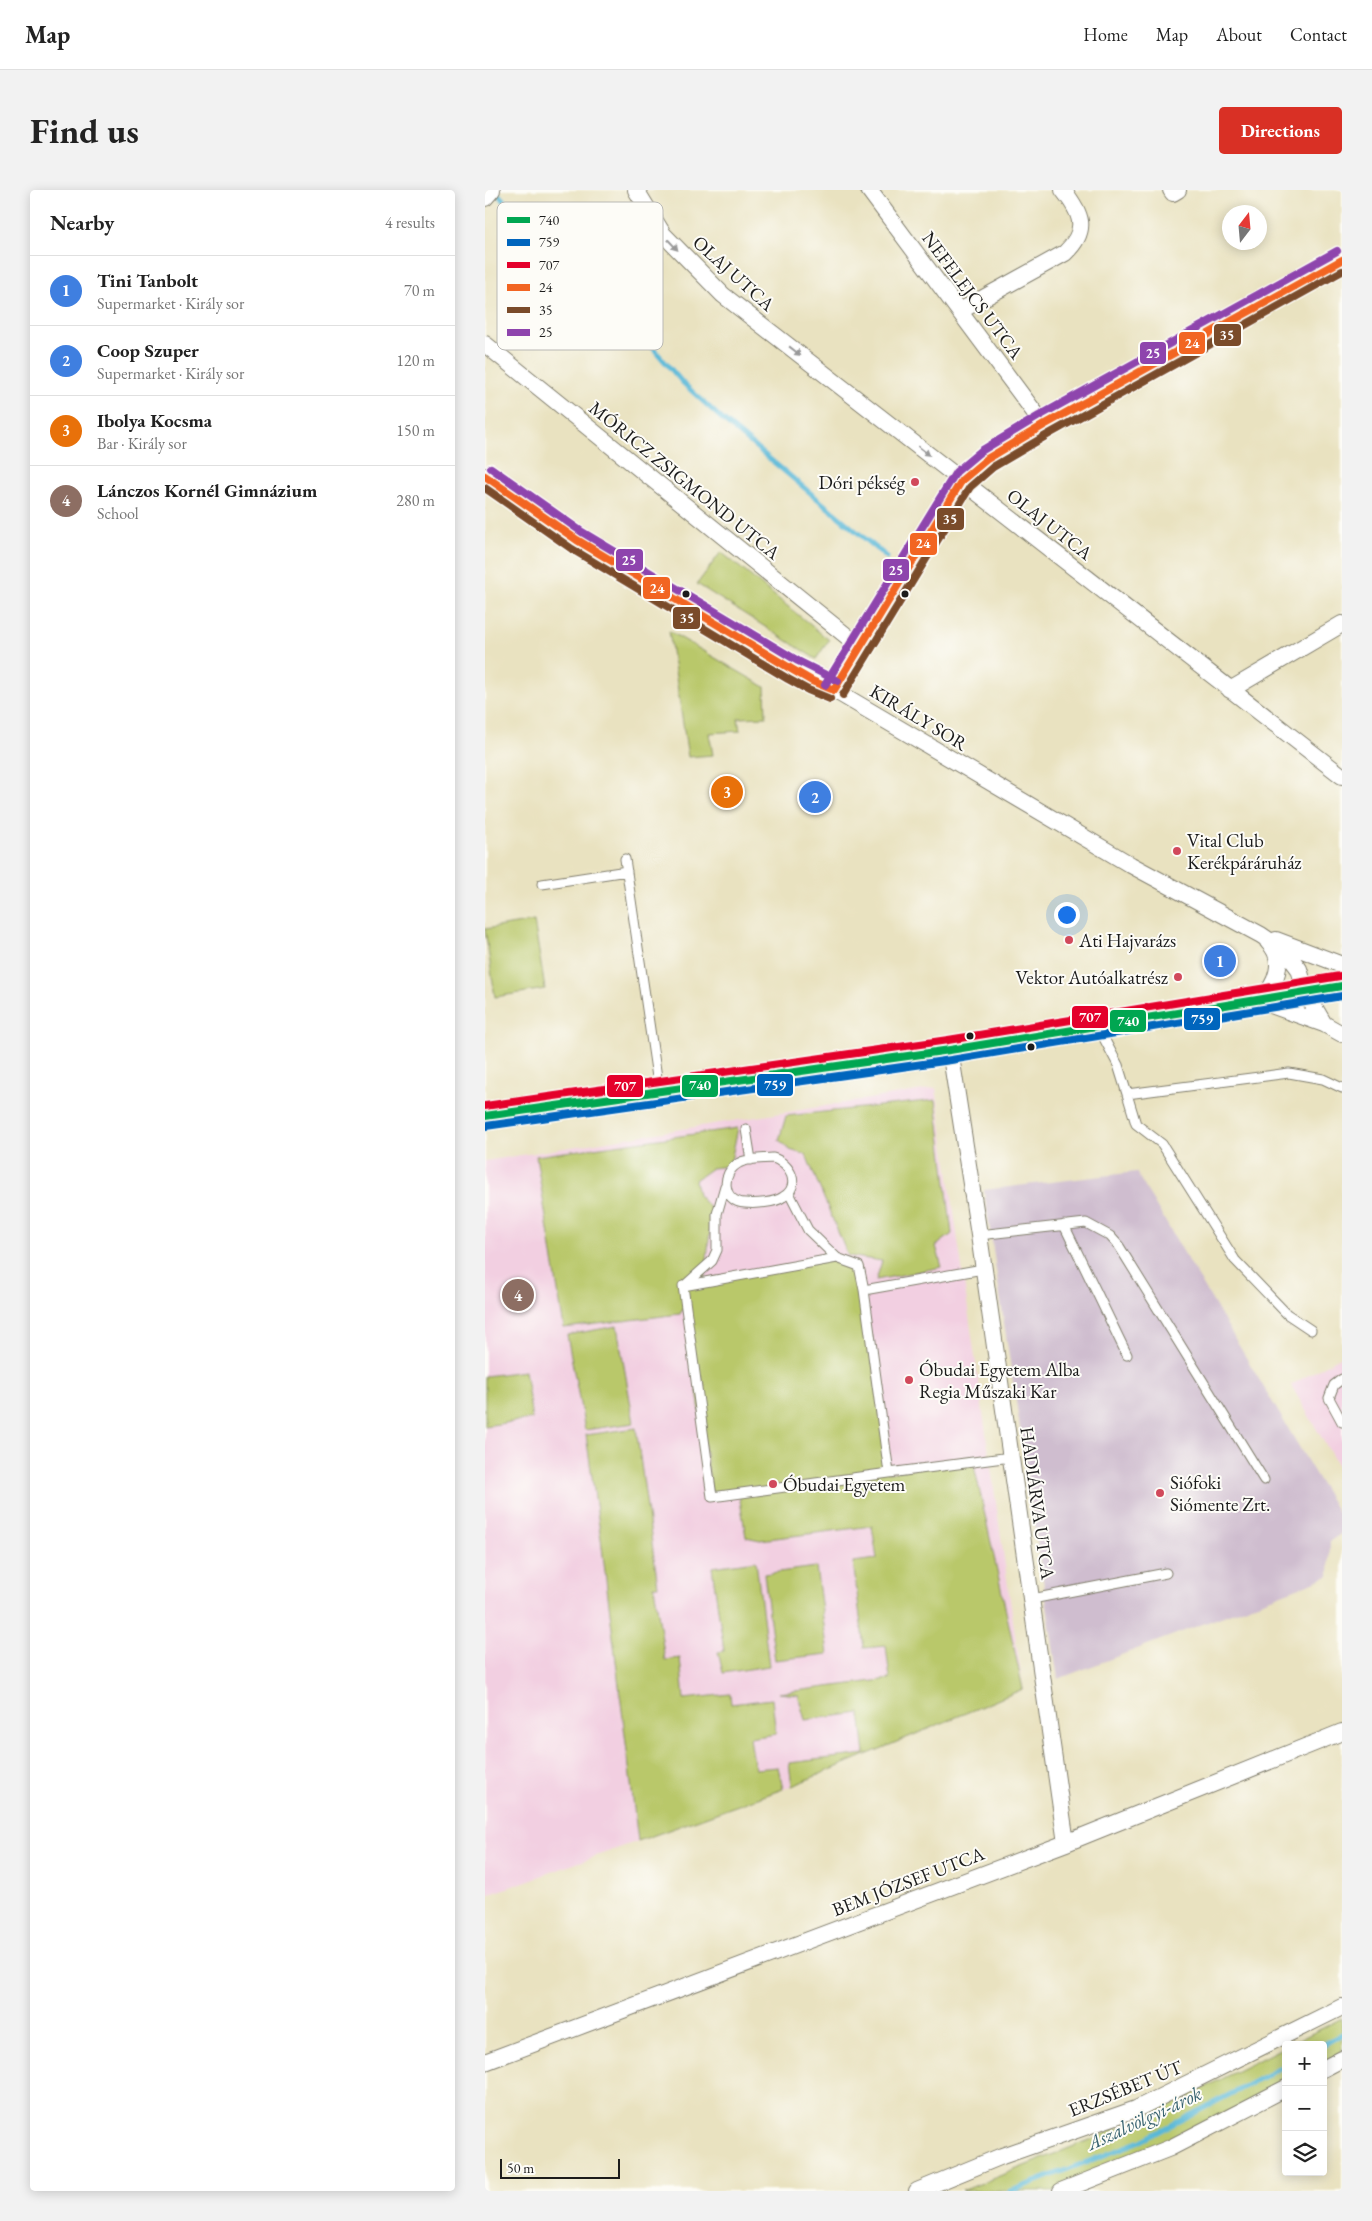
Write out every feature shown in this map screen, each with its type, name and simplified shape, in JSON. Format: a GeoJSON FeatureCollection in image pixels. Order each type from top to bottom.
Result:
{"type":"FeatureCollection","features":[{"type":"Feature","properties":{"kind":"main road"},"geometry":{"type":"LineString","coordinates":[[485,1116],[950,1050],[1260,1001],[1342,986]]}},
{"type":"Feature","properties":{"kind":"street"},"geometry":{"type":"LineString","coordinates":[[485,198],[492,190]]}},
{"type":"Feature","properties":{"kind":"street","name":"OLAJ UTCA"},"geometry":{"type":"LineString","coordinates":[[636,190],[643,202]]}},
{"type":"Feature","properties":{"kind":"street","name":"NEFELEJCS UTCA"},"geometry":{"type":"LineString","coordinates":[[869,190],[1044,425]]}},
{"type":"Feature","properties":{"kind":"street"},"geometry":{"type":"LineString","coordinates":[[960,311],[1065,253],[1076,242],[1081,229],[1080,217],[1076,206],[1063,190]]}},
{"type":"Feature","properties":{"kind":"street"},"geometry":{"type":"LineString","coordinates":[[1171,190],[1173,193],[1178,190]]}},
{"type":"Feature","properties":{"kind":"street","name":"OLAJ UTCA"},"geometry":{"type":"LineString","coordinates":[[663,234],[723,295],[1342,776]]}},
{"type":"Feature","properties":{"kind":"street"},"geometry":{"type":"LineString","coordinates":[[834,690],[859,646],[962,480],[987,459],[1044,425],[1342,260]]}},
{"type":"Feature","properties":{"kind":"street","name":"MÓRICZ ZSIGMOND UTCA"},"geometry":{"type":"LineString","coordinates":[[485,344],[859,646]]}},
{"type":"Feature","properties":{"kind":"street","name":"KIRÁLY SOR"},"geometry":{"type":"LineString","coordinates":[[485,476],[577,540],[806,678],[834,690],[1131,865],[1261,935],[1286,952],[1293,960],[1301,974],[1307,993],[1324,1024]]}},
{"type":"Feature","properties":{"kind":"street"},"geometry":{"type":"LineString","coordinates":[[1230,690],[1342,624]]}},
{"type":"Feature","properties":{"kind":"street","name":"KIRÁLY SOR"},"geometry":{"type":"LineString","coordinates":[[1261,935],[1342,965]]}},
{"type":"Feature","properties":{"kind":"street","name":"KIRÁLY SOR"},"geometry":{"type":"LineString","coordinates":[[1260,1001],[1272,988],[1278,969],[1276,953],[1261,935]]}},
{"type":"Feature","properties":{"kind":"street"},"geometry":{"type":"LineString","coordinates":[[1260,1001],[1324,1024],[1342,1034]]}},
{"type":"Feature","properties":{"kind":"street","name":"HADIÁRVA UTCA"},"geometry":{"type":"LineString","coordinates":[[950,1050],[979,1235],[1066,1843]]}},
{"type":"Feature","properties":{"kind":"street","name":"BEM JÓZSEF UTCA"},"geometry":{"type":"LineString","coordinates":[[485,2062],[1066,1843],[1342,1732]]}},
{"type":"Feature","properties":{"kind":"street","name":"ERZSÉBET ÚT"},"geometry":{"type":"LineString","coordinates":[[917,2191],[1002,2156],[1136,2109],[1342,2008]]}},
{"type":"Feature","properties":{"kind":"street"},"geometry":{"type":"LineString","coordinates":[[1327,2066],[1342,2059]]}},
{"type":"Feature","properties":{"kind":"street"},"geometry":{"type":"LineString","coordinates":[[1061,2191],[1170,2148],[1282,2090]]}},
{"type":"Feature","properties":{"kind":"lane"},"geometry":{"type":"LineString","coordinates":[[625,859],[659,1092]]}},
{"type":"Feature","properties":{"kind":"lane"},"geometry":{"type":"LineString","coordinates":[[542,884],[627,871]]}},
{"type":"Feature","properties":{"kind":"lane"},"geometry":{"type":"LineString","coordinates":[[1098,1027],[1118,1065],[1136,1124],[1162,1144],[1235,1260],[1287,1314],[1311,1330]]}},
{"type":"Feature","properties":{"kind":"lane"},"geometry":{"type":"LineString","coordinates":[[1127,1094],[1289,1073],[1323,1079],[1342,1088]]}},
{"type":"Feature","properties":{"kind":"lane"},"geometry":{"type":"LineString","coordinates":[[746,1129],[751,1160]]}},
{"type":"Feature","properties":{"kind":"lane"},"geometry":{"type":"LineString","coordinates":[[683,1286],[712,1261],[717,1250],[717,1214],[728,1174],[733,1167],[740,1162],[773,1158],[781,1160],[791,1172],[794,1180],[789,1193],[781,1199],[739,1203],[726,1192],[726,1184]]}},
{"type":"Feature","properties":{"kind":"lane"},"geometry":{"type":"LineString","coordinates":[[789,1193],[808,1230],[837,1258],[859,1266],[889,1473]]}},
{"type":"Feature","properties":{"kind":"lane"},"geometry":{"type":"LineString","coordinates":[[979,1235],[1086,1223],[1110,1236],[1119,1246],[1264,1480]]}},
{"type":"Feature","properties":{"kind":"lane"},"geometry":{"type":"LineString","coordinates":[[1065,1224],[1127,1355]]}},
{"type":"Feature","properties":{"kind":"lane"},"geometry":{"type":"LineString","coordinates":[[683,1286],[837,1258]]}},
{"type":"Feature","properties":{"kind":"lane"},"geometry":{"type":"LineString","coordinates":[[863,1290],[983,1269]]}},
{"type":"Feature","properties":{"kind":"lane"},"geometry":{"type":"LineString","coordinates":[[683,1286],[712,1497],[1011,1457]]}},
{"type":"Feature","properties":{"kind":"lane"},"geometry":{"type":"LineString","coordinates":[[1342,1379],[1333,1385],[1329,1398],[1342,1422]]}},
{"type":"Feature","properties":{"kind":"lane"},"geometry":{"type":"LineString","coordinates":[[1032,1599],[1166,1574]]}},
{"type":"Feature","properties":{"kind":"shaded area"},"geometry":{"type":"Polygon","coordinates":[[[936,1088],[1023,1689],[792,1786],[485,1896],[485,1161],[936,1088]]]}},
{"type":"Feature","properties":{"kind":"shaded area"},"geometry":{"type":"Polygon","coordinates":[[[1136,1172],[1342,1519],[1342,1533],[1330,1541],[1329,1576],[1058,1679],[984,1190],[1136,1172]]]}},
{"type":"Feature","properties":{"kind":"shaded area"},"geometry":{"type":"Polygon","coordinates":[[[1342,1356],[1342,1473],[1291,1385],[1342,1356]]]}},
{"type":"Feature","properties":{"kind":"green space"},"geometry":{"type":"Polygon","coordinates":[[[721,552],[829,640],[816,659],[697,584],[721,552]]]}},
{"type":"Feature","properties":{"kind":"green space"},"geometry":{"type":"Polygon","coordinates":[[[669,631],[765,687],[766,717],[738,718],[740,731],[709,733],[713,755],[688,757],[669,631]]]}},
{"type":"Feature","properties":{"kind":"green space"},"geometry":{"type":"Polygon","coordinates":[[[534,921],[545,989],[495,997],[485,929],[534,921]]]}},
{"type":"Feature","properties":{"kind":"green space"},"geometry":{"type":"Polygon","coordinates":[[[936,1100],[952,1234],[936,1246],[942,1267],[876,1280],[882,1261],[848,1256],[806,1155],[790,1150],[779,1140],[786,1116],[936,1100]]]}},
{"type":"Feature","properties":{"kind":"green space"},"geometry":{"type":"Polygon","coordinates":[[[738,1128],[730,1166],[712,1168],[695,1180],[698,1195],[712,1210],[705,1279],[837,1258],[859,1266],[889,1473],[972,1456],[1023,1689],[792,1786],[789,1763],[865,1754],[860,1713],[805,1720],[798,1695],[779,1693],[890,1679],[886,1646],[864,1648],[853,1562],[877,1559],[872,1526],[760,1540],[746,1537],[739,1494],[712,1497],[685,1306],[680,1314],[564,1328],[536,1156],[738,1128]]]}},
{"type":"Feature","properties":{"kind":"green space"},"geometry":{"type":"Polygon","coordinates":[[[617,1326],[634,1423],[585,1430],[567,1335],[617,1326]]]}},
{"type":"Feature","properties":{"kind":"green space"},"geometry":{"type":"Polygon","coordinates":[[[525,1371],[532,1419],[485,1426],[485,1376],[525,1371]]]}},
{"type":"Feature","properties":{"kind":"green space"},"geometry":{"type":"Polygon","coordinates":[[[636,1428],[658,1586],[654,1586],[665,1660],[680,1658],[684,1699],[730,1694],[731,1704],[772,1699],[776,1734],[750,1738],[755,1769],[778,1767],[783,1789],[638,1841],[601,1539],[586,1435],[636,1428]]]}},
{"type":"Feature","properties":{"kind":"green space"},"geometry":{"type":"Polygon","coordinates":[[[756,1561],[769,1666],[723,1673],[718,1652],[724,1651],[712,1567],[756,1561]]]}},
{"type":"Feature","properties":{"kind":"green space"},"geometry":{"type":"Polygon","coordinates":[[[816,1567],[828,1654],[775,1660],[764,1574],[816,1567]]]}},
{"type":"Feature","properties":{"kind":"green space"},"geometry":{"type":"Polygon","coordinates":[[[1342,2018],[1342,2055],[1327,2063],[1327,2041],[1297,2041],[1342,2018]]]}},
{"type":"Feature","properties":{"kind":"green space"},"geometry":{"type":"Polygon","coordinates":[[[1282,2048],[1282,2087],[1164,2149],[1054,2191],[962,2191],[1144,2118],[1282,2048]]]}},
{"type":"Feature","properties":{"kind":"waterway"},"geometry":{"type":"LineString","coordinates":[[499,195],[505,202]]}},
{"type":"Feature","properties":{"kind":"waterway"},"geometry":{"type":"LineString","coordinates":[[655,350],[682,382],[722,419],[887,557]]}},
{"type":"Feature","properties":{"kind":"waterway","name":"Aszalvölgyi-árok"},"geometry":{"type":"LineString","coordinates":[[1327,2043],[1342,2034]]}},
{"type":"Feature","properties":{"kind":"waterway","name":"Aszalvölgyi-árok"},"geometry":{"type":"LineString","coordinates":[[1011,2191],[1141,2141],[1282,2067]]}},
{"type":"Feature","properties":{"kind":"transit line","name":"25"},"geometry":{"type":"LineString","coordinates":[[825,685],[956,472],[981,451],[1039,416],[1337,251]]}},
{"type":"Feature","properties":{"kind":"transit line","name":"24"},"geometry":{"type":"LineString","coordinates":[[834,690],[962,480],[987,459],[1044,425],[1342,260]]}},
{"type":"Feature","properties":{"kind":"transit line","name":"35"},"geometry":{"type":"LineString","coordinates":[[843,695],[970,487],[993,467],[1342,271]]}},
{"type":"Feature","properties":{"kind":"transit line","name":"25"},"geometry":{"type":"LineString","coordinates":[[491,468],[582,532],[798,661],[838,681]]}},
{"type":"Feature","properties":{"kind":"transit line","name":"24"},"geometry":{"type":"LineString","coordinates":[[485,476],[577,540],[793,670],[812,681],[834,690]]}},
{"type":"Feature","properties":{"kind":"transit line","name":"35"},"geometry":{"type":"LineString","coordinates":[[485,488],[572,549],[788,679],[830,699]]}},
{"type":"Feature","properties":{"kind":"transit line","name":"707"},"geometry":{"type":"LineString","coordinates":[[485,1106],[948,1040],[1340,976]]}},
{"type":"Feature","properties":{"kind":"transit line","name":"740"},"geometry":{"type":"LineString","coordinates":[[485,1116],[950,1050],[1342,986]]}},
{"type":"Feature","properties":{"kind":"transit line","name":"759"},"geometry":{"type":"LineString","coordinates":[[486,1126],[951,1060],[1342,996]]}},
{"type":"Feature","properties":{"kind":"place","name":"Dóri pékség"},"geometry":{"type":"Point","coordinates":[915,482]}},
{"type":"Feature","properties":{"kind":"place","name":"Ibolya Kocsma"},"geometry":{"type":"Point","coordinates":[727,792]}},
{"type":"Feature","properties":{"kind":"place","name":"Coop Szuper"},"geometry":{"type":"Point","coordinates":[815,797]}},
{"type":"Feature","properties":{"kind":"place","name":"Vital Club Kerékpáráruház"},"geometry":{"type":"Point","coordinates":[1177,851]}},
{"type":"Feature","properties":{"kind":"place","name":"Ati Hajvarázs"},"geometry":{"type":"Point","coordinates":[1069,940]}},
{"type":"Feature","properties":{"kind":"place","name":"Tini Tanbolt"},"geometry":{"type":"Point","coordinates":[1220,961]}},
{"type":"Feature","properties":{"kind":"place","name":"Vektor Autóalkatrész"},"geometry":{"type":"Point","coordinates":[1178,977]}},
{"type":"Feature","properties":{"kind":"place","name":"Lánczos Kornél Gimnázium"},"geometry":{"type":"Point","coordinates":[518,1295]}},
{"type":"Feature","properties":{"kind":"place","name":"Óbudai Egyetem Alba Regia Műszaki Kar"},"geometry":{"type":"Point","coordinates":[909,1380]}},
{"type":"Feature","properties":{"kind":"place","name":"Óbudai Egyetem"},"geometry":{"type":"Point","coordinates":[773,1484]}},
{"type":"Feature","properties":{"kind":"place","name":"Siófoki Siómente Zrt."},"geometry":{"type":"Point","coordinates":[1160,1493]}}]}
